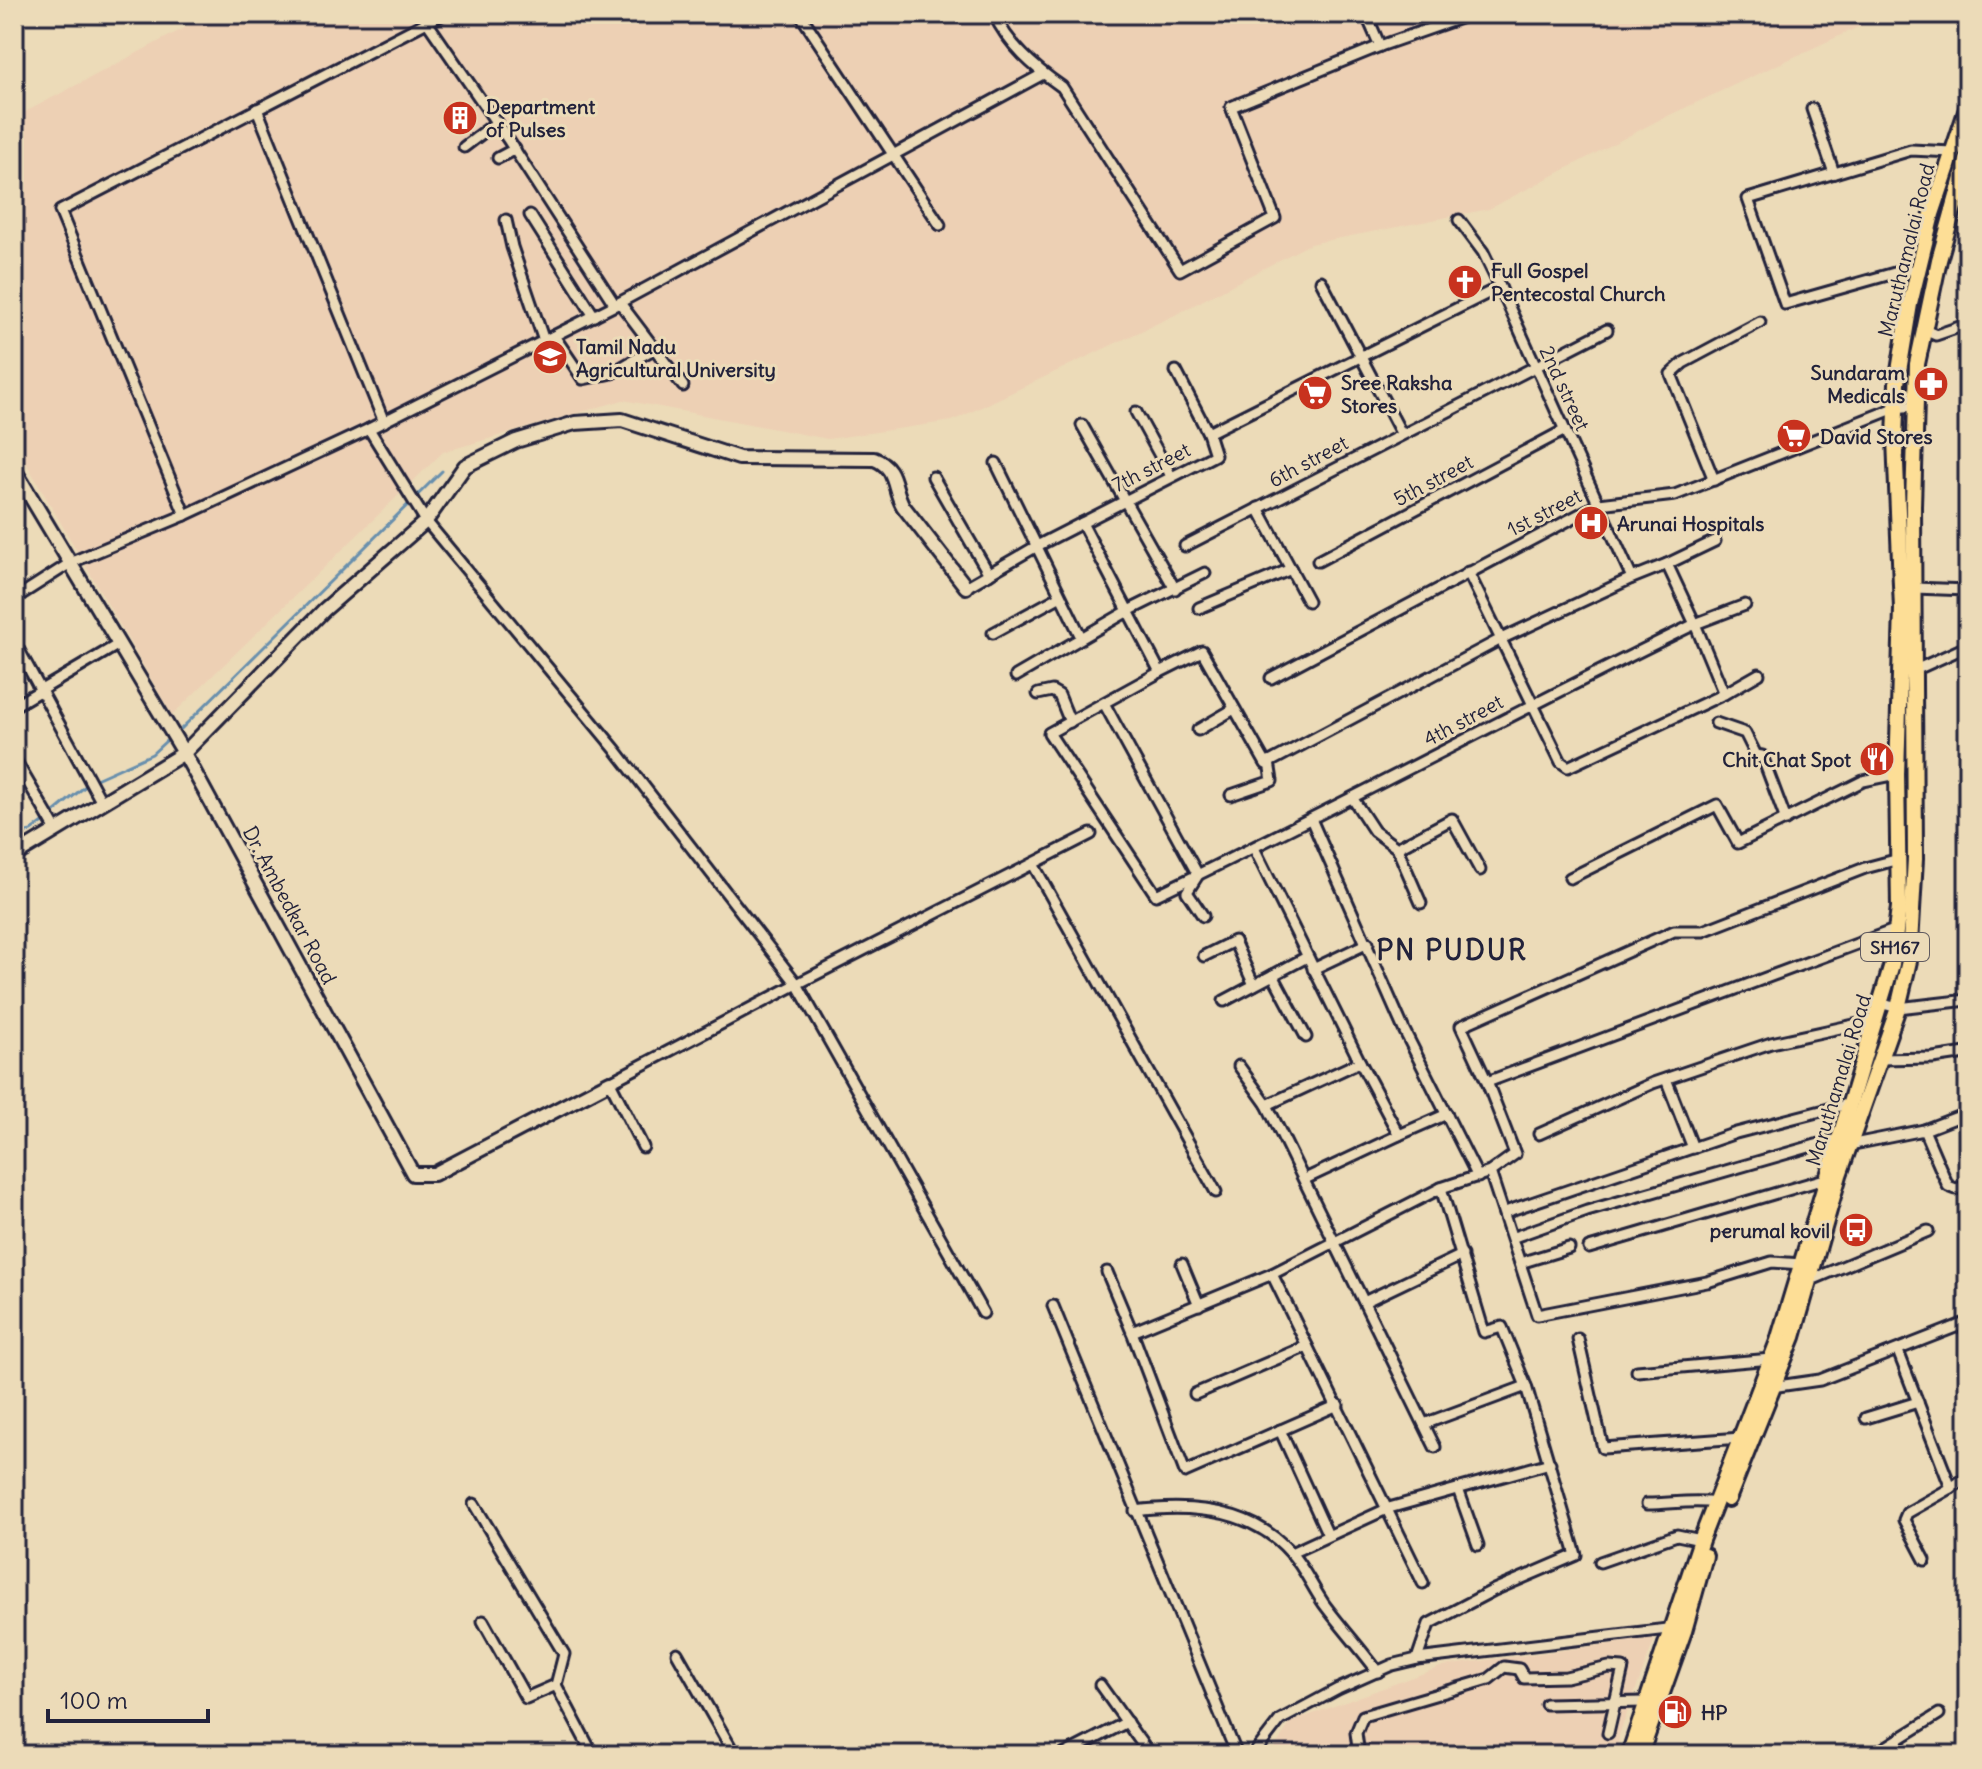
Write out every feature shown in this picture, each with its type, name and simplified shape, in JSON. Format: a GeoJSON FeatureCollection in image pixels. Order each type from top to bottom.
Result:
{"type":"FeatureCollection","features":[{"type":"Feature","properties":{"kind":"main road","name":"Maruthamalai Road"},"geometry":{"type":"LineString","coordinates":[[1640,1755],[1701,1540],[1741,1438],[1767,1386],[1771,1359],[1828,1178],[1880,1059],[1898,1008],[1909,961],[1914,912],[1895,408],[1900,355],[1932,214],[1968,106]]}},
{"type":"Feature","properties":{"kind":"main road","name":"Maruthamalai Road"},"geometry":{"type":"LineString","coordinates":[[1629,1755],[1644,1702],[1678,1628],[1767,1386],[1811,1280],[1852,1103],[1883,1004],[1897,929],[1897,774],[1914,588],[1914,406],[1922,329],[1968,157]]}},
{"type":"Feature","properties":{"kind":"street"},"geometry":{"type":"LineString","coordinates":[[185,515],[60,211],[444,14]]}},
{"type":"Feature","properties":{"kind":"street"},"geometry":{"type":"LineString","coordinates":[[800,14],[940,225]]}},
{"type":"Feature","properties":{"kind":"street"},"geometry":{"type":"LineString","coordinates":[[994,14],[1003,34],[1043,74],[1062,87],[1180,270],[1275,218],[1231,107],[1380,46],[1472,14]]}},
{"type":"Feature","properties":{"kind":"street"},"geometry":{"type":"LineString","coordinates":[[1366,14],[1380,46]]}},
{"type":"Feature","properties":{"kind":"street"},"geometry":{"type":"LineString","coordinates":[[427,22],[618,304],[683,386]]}},
{"type":"Feature","properties":{"kind":"street"},"geometry":{"type":"LineString","coordinates":[[14,599],[72,562],[185,515],[384,422],[618,304],[1043,74]]}},
{"type":"Feature","properties":{"kind":"street"},"geometry":{"type":"LineString","coordinates":[[257,109],[384,422]]}},
{"type":"Feature","properties":{"kind":"street"},"geometry":{"type":"LineString","coordinates":[[1812,109],[1834,173]]}},
{"type":"Feature","properties":{"kind":"street"},"geometry":{"type":"LineString","coordinates":[[464,147],[497,122]]}},
{"type":"Feature","properties":{"kind":"street"},"geometry":{"type":"LineString","coordinates":[[498,158],[515,149]]}},
{"type":"Feature","properties":{"kind":"street"},"geometry":{"type":"LineString","coordinates":[[1920,270],[1905,270],[1785,304],[1748,199],[1911,150],[1952,152]]}},
{"type":"Feature","properties":{"kind":"street"},"geometry":{"type":"LineString","coordinates":[[530,215],[594,316]]}},
{"type":"Feature","properties":{"kind":"street"},"geometry":{"type":"LineString","coordinates":[[506,220],[512,247],[549,339],[583,379],[612,373],[655,348]]}},
{"type":"Feature","properties":{"kind":"street","name":"2nd street"},"geometry":{"type":"LineString","coordinates":[[1459,220],[1483,252],[1500,287],[1632,578]]}},
{"type":"Feature","properties":{"kind":"street"},"geometry":{"type":"LineString","coordinates":[[1321,281],[1401,433]]}},
{"type":"Feature","properties":{"kind":"street","name":"7th street"},"geometry":{"type":"LineString","coordinates":[[966,587],[1037,546],[1215,455],[1208,433],[1500,287]]}},
{"type":"Feature","properties":{"kind":"street"},"geometry":{"type":"LineString","coordinates":[[1714,480],[1671,374],[1683,363],[1760,322]]}},
{"type":"Feature","properties":{"kind":"street"},"geometry":{"type":"LineString","coordinates":[[1922,329],[1936,335],[1968,324]]}},
{"type":"Feature","properties":{"kind":"street","name":"6th street"},"geometry":{"type":"LineString","coordinates":[[1185,546],[1607,330]]}},
{"type":"Feature","properties":{"kind":"street"},"geometry":{"type":"LineString","coordinates":[[1176,371],[1208,433]]}},
{"type":"Feature","properties":{"kind":"street","name":"1st street"},"geometry":{"type":"LineString","coordinates":[[1271,678],[1599,504],[1675,495],[1895,408],[1914,406]]}},
{"type":"Feature","properties":{"kind":"street"},"geometry":{"type":"LineString","coordinates":[[1136,412],[1171,476]]}},
{"type":"Feature","properties":{"kind":"street"},"geometry":{"type":"LineString","coordinates":[[14,856],[184,753],[324,610],[426,521],[465,466],[516,441],[575,423],[622,420],[739,458],[874,459],[884,463],[892,471],[896,494],[903,506],[966,587]]}},
{"type":"Feature","properties":{"kind":"street"},"geometry":{"type":"LineString","coordinates":[[1082,425],[1122,502],[1157,554],[1175,589]]}},
{"type":"Feature","properties":{"kind":"street"},"geometry":{"type":"LineString","coordinates":[[369,429],[426,521],[615,749],[797,984],[983,1313]]}},
{"type":"Feature","properties":{"kind":"street","name":"5th street"},"geometry":{"type":"LineString","coordinates":[[1318,561],[1565,430]]}},
{"type":"Feature","properties":{"kind":"street"},"geometry":{"type":"LineString","coordinates":[[996,463],[1081,637]]}},
{"type":"Feature","properties":{"kind":"street"},"geometry":{"type":"LineString","coordinates":[[933,477],[989,574]]}},
{"type":"Feature","properties":{"kind":"street","name":"Dr. Ambedkar Road"},"geometry":{"type":"LineString","coordinates":[[16,478],[72,562],[184,753],[413,1174],[434,1174],[610,1082]]}},
{"type":"Feature","properties":{"kind":"street"},"geometry":{"type":"LineString","coordinates":[[1258,508],[1308,601]]}},
{"type":"Feature","properties":{"kind":"street"},"geometry":{"type":"LineString","coordinates":[[1082,523],[1160,672]]}},
{"type":"Feature","properties":{"kind":"street"},"geometry":{"type":"LineString","coordinates":[[1038,694],[1052,691],[1059,695],[1070,722],[1202,651],[1266,764],[1503,638],[1715,541]]}},
{"type":"Feature","properties":{"kind":"street"},"geometry":{"type":"LineString","coordinates":[[1667,564],[1724,694]]}},
{"type":"Feature","properties":{"kind":"street"},"geometry":{"type":"LineString","coordinates":[[1199,608],[1291,569]]}},
{"type":"Feature","properties":{"kind":"street"},"geometry":{"type":"LineString","coordinates":[[1468,572],[1503,638],[1561,762],[1568,767],[1724,694],[1759,674]]}},
{"type":"Feature","properties":{"kind":"street"},"geometry":{"type":"LineString","coordinates":[[1016,676],[1128,611],[1205,573]]}},
{"type":"Feature","properties":{"kind":"street"},"geometry":{"type":"LineString","coordinates":[[1914,588],[1968,590]]}},
{"type":"Feature","properties":{"kind":"street"},"geometry":{"type":"LineString","coordinates":[[993,633],[1059,597]]}},
{"type":"Feature","properties":{"kind":"street","name":"4th street"},"geometry":{"type":"LineString","coordinates":[[1070,722],[1049,733],[1156,895],[1353,799],[1533,703],[1695,624],[1745,605]]}},
{"type":"Feature","properties":{"kind":"street"},"geometry":{"type":"LineString","coordinates":[[14,641],[101,801]]}},
{"type":"Feature","properties":{"kind":"street"},"geometry":{"type":"LineString","coordinates":[[14,706],[119,644]]}},
{"type":"Feature","properties":{"kind":"street"},"geometry":{"type":"LineString","coordinates":[[1907,671],[1968,646]]}},
{"type":"Feature","properties":{"kind":"street"},"geometry":{"type":"LineString","coordinates":[[1105,705],[1198,875],[1187,892],[1203,916]]}},
{"type":"Feature","properties":{"kind":"street"},"geometry":{"type":"LineString","coordinates":[[1198,730],[1234,709]]}},
{"type":"Feature","properties":{"kind":"street"},"geometry":{"type":"LineString","coordinates":[[1716,723],[1745,733],[1756,755],[1762,756],[1786,820]]}},
{"type":"Feature","properties":{"kind":"street"},"geometry":{"type":"LineString","coordinates":[[14,758],[56,830]]}},
{"type":"Feature","properties":{"kind":"street"},"geometry":{"type":"LineString","coordinates":[[1231,795],[1272,781],[1269,762]]}},
{"type":"Feature","properties":{"kind":"street"},"geometry":{"type":"LineString","coordinates":[[1570,878],[1717,805],[1738,843],[1863,781],[1897,774]]}},
{"type":"Feature","properties":{"kind":"street"},"geometry":{"type":"LineString","coordinates":[[1353,799],[1374,831],[1397,848],[1421,903]]}},
{"type":"Feature","properties":{"kind":"street"},"geometry":{"type":"LineString","coordinates":[[1311,819],[1404,1030],[1478,1177]]}},
{"type":"Feature","properties":{"kind":"street"},"geometry":{"type":"LineString","coordinates":[[1397,848],[1452,819],[1480,870]]}},
{"type":"Feature","properties":{"kind":"street"},"geometry":{"type":"LineString","coordinates":[[643,1147],[610,1082],[1091,834]]}},
{"type":"Feature","properties":{"kind":"street"},"geometry":{"type":"LineString","coordinates":[[1254,848],[1399,1135]]}},
{"type":"Feature","properties":{"kind":"street"},"geometry":{"type":"LineString","coordinates":[[1515,1154],[1461,1026],[1674,931],[1703,931],[1865,868],[1899,859]]}},
{"type":"Feature","properties":{"kind":"street"},"geometry":{"type":"LineString","coordinates":[[1033,864],[1216,1192]]}},
{"type":"Feature","properties":{"kind":"street"},"geometry":{"type":"LineString","coordinates":[[1487,1082],[1897,929]]}},
{"type":"Feature","properties":{"kind":"street"},"geometry":{"type":"LineString","coordinates":[[1204,956],[1234,941],[1254,985]]}},
{"type":"Feature","properties":{"kind":"street"},"geometry":{"type":"LineString","coordinates":[[1313,969],[1368,943]]}},
{"type":"Feature","properties":{"kind":"street"},"geometry":{"type":"LineString","coordinates":[[1224,1001],[1307,957]]}},
{"type":"Feature","properties":{"kind":"street"},"geometry":{"type":"LineString","coordinates":[[1273,975],[1306,1037]]}},
{"type":"Feature","properties":{"kind":"street"},"geometry":{"type":"LineString","coordinates":[[1883,1004],[1898,1008],[1968,1000]]}},
{"type":"Feature","properties":{"kind":"street"},"geometry":{"type":"LineString","coordinates":[[1539,1134],[1666,1079],[1771,1043],[1877,1020]]}},
{"type":"Feature","properties":{"kind":"street"},"geometry":{"type":"LineString","coordinates":[[1880,1059],[1933,1058],[1966,1053]]}},
{"type":"Feature","properties":{"kind":"street"},"geometry":{"type":"LineString","coordinates":[[1267,1105],[1360,1062]]}},
{"type":"Feature","properties":{"kind":"street"},"geometry":{"type":"LineString","coordinates":[[1239,1066],[1267,1105],[1435,1447]]}},
{"type":"Feature","properties":{"kind":"street"},"geometry":{"type":"LineString","coordinates":[[1666,1079],[1693,1148]]}},
{"type":"Feature","properties":{"kind":"street"},"geometry":{"type":"LineString","coordinates":[[1505,1212],[1788,1117],[1852,1103]]}},
{"type":"Feature","properties":{"kind":"street"},"geometry":{"type":"LineString","coordinates":[[1514,1237],[1587,1211],[1845,1142],[1924,1130],[1968,1113]]}},
{"type":"Feature","properties":{"kind":"street"},"geometry":{"type":"LineString","coordinates":[[1305,1179],[1447,1114]]}},
{"type":"Feature","properties":{"kind":"street"},"geometry":{"type":"LineString","coordinates":[[1924,1130],[1948,1186],[1956,1189],[1968,1185]]}},
{"type":"Feature","properties":{"kind":"street"},"geometry":{"type":"LineString","coordinates":[[1132,1332],[1272,1274],[1441,1188],[1490,1172],[1515,1154],[1527,1150]]}},
{"type":"Feature","properties":{"kind":"street"},"geometry":{"type":"LineString","coordinates":[[1490,1172],[1514,1237],[1537,1315],[1707,1282],[1772,1262],[1802,1264]]}},
{"type":"Feature","properties":{"kind":"street"},"geometry":{"type":"LineString","coordinates":[[1589,1248],[1828,1178]]}},
{"type":"Feature","properties":{"kind":"street"},"geometry":{"type":"LineString","coordinates":[[1417,1659],[1429,1624],[1494,1590],[1576,1555],[1526,1386],[1502,1327],[1484,1332],[1441,1188]]}},
{"type":"Feature","properties":{"kind":"street"},"geometry":{"type":"LineString","coordinates":[[1811,1280],[1928,1231]]}},
{"type":"Feature","properties":{"kind":"street"},"geometry":{"type":"LineString","coordinates":[[1520,1263],[1569,1248]]}},
{"type":"Feature","properties":{"kind":"street"},"geometry":{"type":"LineString","coordinates":[[1364,1302],[1462,1255]]}},
{"type":"Feature","properties":{"kind":"street"},"geometry":{"type":"LineString","coordinates":[[1182,1264],[1199,1305]]}},
{"type":"Feature","properties":{"kind":"street"},"geometry":{"type":"LineString","coordinates":[[1107,1272],[1185,1472],[1338,1405]]}},
{"type":"Feature","properties":{"kind":"street"},"geometry":{"type":"LineString","coordinates":[[1272,1274],[1423,1583]]}},
{"type":"Feature","properties":{"kind":"street"},"geometry":{"type":"LineString","coordinates":[[1053,1306],[1237,1755]]}},
{"type":"Feature","properties":{"kind":"street"},"geometry":{"type":"LineString","coordinates":[[1767,1386],[1820,1380],[1968,1323]]}},
{"type":"Feature","properties":{"kind":"street"},"geometry":{"type":"LineString","coordinates":[[1578,1339],[1603,1448],[1741,1438]]}},
{"type":"Feature","properties":{"kind":"street"},"geometry":{"type":"LineString","coordinates":[[1195,1394],[1307,1346]]}},
{"type":"Feature","properties":{"kind":"street"},"geometry":{"type":"LineString","coordinates":[[1898,1351],[1951,1488]]}},
{"type":"Feature","properties":{"kind":"street"},"geometry":{"type":"LineString","coordinates":[[1637,1371],[1771,1359]]}},
{"type":"Feature","properties":{"kind":"street"},"geometry":{"type":"LineString","coordinates":[[1424,1424],[1526,1386]]}},
{"type":"Feature","properties":{"kind":"street"},"geometry":{"type":"LineString","coordinates":[[1866,1418],[1918,1402]]}},
{"type":"Feature","properties":{"kind":"street"},"geometry":{"type":"LineString","coordinates":[[1280,1430],[1328,1535]]}},
{"type":"Feature","properties":{"kind":"street"},"geometry":{"type":"LineString","coordinates":[[1291,1553],[1389,1508],[1550,1463]]}},
{"type":"Feature","properties":{"kind":"street"},"geometry":{"type":"LineString","coordinates":[[1925,1560],[1904,1520],[1907,1513],[1968,1476]]}},
{"type":"Feature","properties":{"kind":"street"},"geometry":{"type":"LineString","coordinates":[[1458,1489],[1478,1545]]}},
{"type":"Feature","properties":{"kind":"street"},"geometry":{"type":"LineString","coordinates":[[1647,1504],[1686,1504],[1695,1500],[1716,1503]]}},
{"type":"Feature","properties":{"kind":"street"},"geometry":{"type":"LineString","coordinates":[[474,1504],[564,1654],[556,1685],[593,1755]]}},
{"type":"Feature","properties":{"kind":"street"},"geometry":{"type":"LineString","coordinates":[[1135,1511],[1203,1509],[1236,1515],[1272,1533],[1291,1553],[1324,1603],[1378,1672]]}},
{"type":"Feature","properties":{"kind":"street"},"geometry":{"type":"LineString","coordinates":[[1600,1562],[1677,1535],[1701,1540]]}},
{"type":"Feature","properties":{"kind":"street"},"geometry":{"type":"LineString","coordinates":[[483,1621],[526,1698],[556,1685]]}},
{"type":"Feature","properties":{"kind":"street"},"geometry":{"type":"LineString","coordinates":[[1253,1755],[1280,1720],[1378,1672],[1417,1659],[1678,1628]]}},
{"type":"Feature","properties":{"kind":"street"},"geometry":{"type":"LineString","coordinates":[[677,1653],[734,1755]]}},
{"type":"Feature","properties":{"kind":"street"},"geometry":{"type":"LineString","coordinates":[[1359,1755],[1356,1733],[1363,1716],[1489,1679],[1504,1667],[1519,1669],[1524,1678],[1566,1677],[1609,1667],[1623,1668],[1608,1733]]}},
{"type":"Feature","properties":{"kind":"street"},"geometry":{"type":"LineString","coordinates":[[1100,1685],[1150,1755]]}},
{"type":"Feature","properties":{"kind":"street"},"geometry":{"type":"LineString","coordinates":[[1546,1704],[1644,1702]]}},
{"type":"Feature","properties":{"kind":"street"},"geometry":{"type":"LineString","coordinates":[[1873,1755],[1939,1714]]}},
{"type":"Feature","properties":{"kind":"street"},"geometry":{"type":"LineString","coordinates":[[1063,1755],[1127,1722]]}},
{"type":"Feature","properties":{"kind":"shaded area","name":"Tamil Nadu Agricultural University"},"geometry":{"type":"Polygon","coordinates":[[[211,14],[1886,14],[1657,121],[1489,209],[1310,244],[1175,315],[952,421],[828,439],[623,400],[443,452],[172,715],[14,442],[14,118],[211,14]]]}},
{"type":"Feature","properties":{"kind":"shaded area"},"geometry":{"type":"Polygon","coordinates":[[[1655,1638],[1619,1735],[1617,1755],[1270,1755],[1291,1722],[1443,1666],[1655,1638]]]}},
{"type":"Feature","properties":{"kind":"waterway"},"geometry":{"type":"LineString","coordinates":[[181,729],[442,471]]}},
{"type":"Feature","properties":{"kind":"waterway"},"geometry":{"type":"LineString","coordinates":[[96,779],[152,754],[166,741]]}},
{"type":"Feature","properties":{"kind":"waterway"},"geometry":{"type":"LineString","coordinates":[[54,812],[88,784]]}},
{"type":"Feature","properties":{"kind":"waterway"},"geometry":{"type":"LineString","coordinates":[[14,835],[31,831],[46,820]]}},
{"type":"Feature","properties":{"kind":"place","name":"Department of Pulses"},"geometry":{"type":"Point","coordinates":[460,118]}},
{"type":"Feature","properties":{"kind":"place","name":"Full Gospel Pentecostal Church"},"geometry":{"type":"Point","coordinates":[1465,282]}},
{"type":"Feature","properties":{"kind":"place","name":"Tamil Nadu Agricultural University"},"geometry":{"type":"Point","coordinates":[550,357]}},
{"type":"Feature","properties":{"kind":"place","name":"Sundaram Medicals"},"geometry":{"type":"Point","coordinates":[1931,384]}},
{"type":"Feature","properties":{"kind":"place","name":"Sree Raksha Stores"},"geometry":{"type":"Point","coordinates":[1315,393]}},
{"type":"Feature","properties":{"kind":"place","name":"David Stores"},"geometry":{"type":"Point","coordinates":[1794,436]}},
{"type":"Feature","properties":{"kind":"place","name":"Arunai Hospitals"},"geometry":{"type":"Point","coordinates":[1591,523]}},
{"type":"Feature","properties":{"kind":"place","name":"Chit Chat Spot"},"geometry":{"type":"Point","coordinates":[1877,759]}},
{"type":"Feature","properties":{"kind":"place","name":"perumal kovil"},"geometry":{"type":"Point","coordinates":[1856,1230]}},
{"type":"Feature","properties":{"kind":"place","name":"HP"},"geometry":{"type":"Point","coordinates":[1675,1712]}},
{"type":"Feature","properties":{"kind":"district","name":"PN PUDUR"},"geometry":{"type":"Point","coordinates":[1452,950]}}]}
